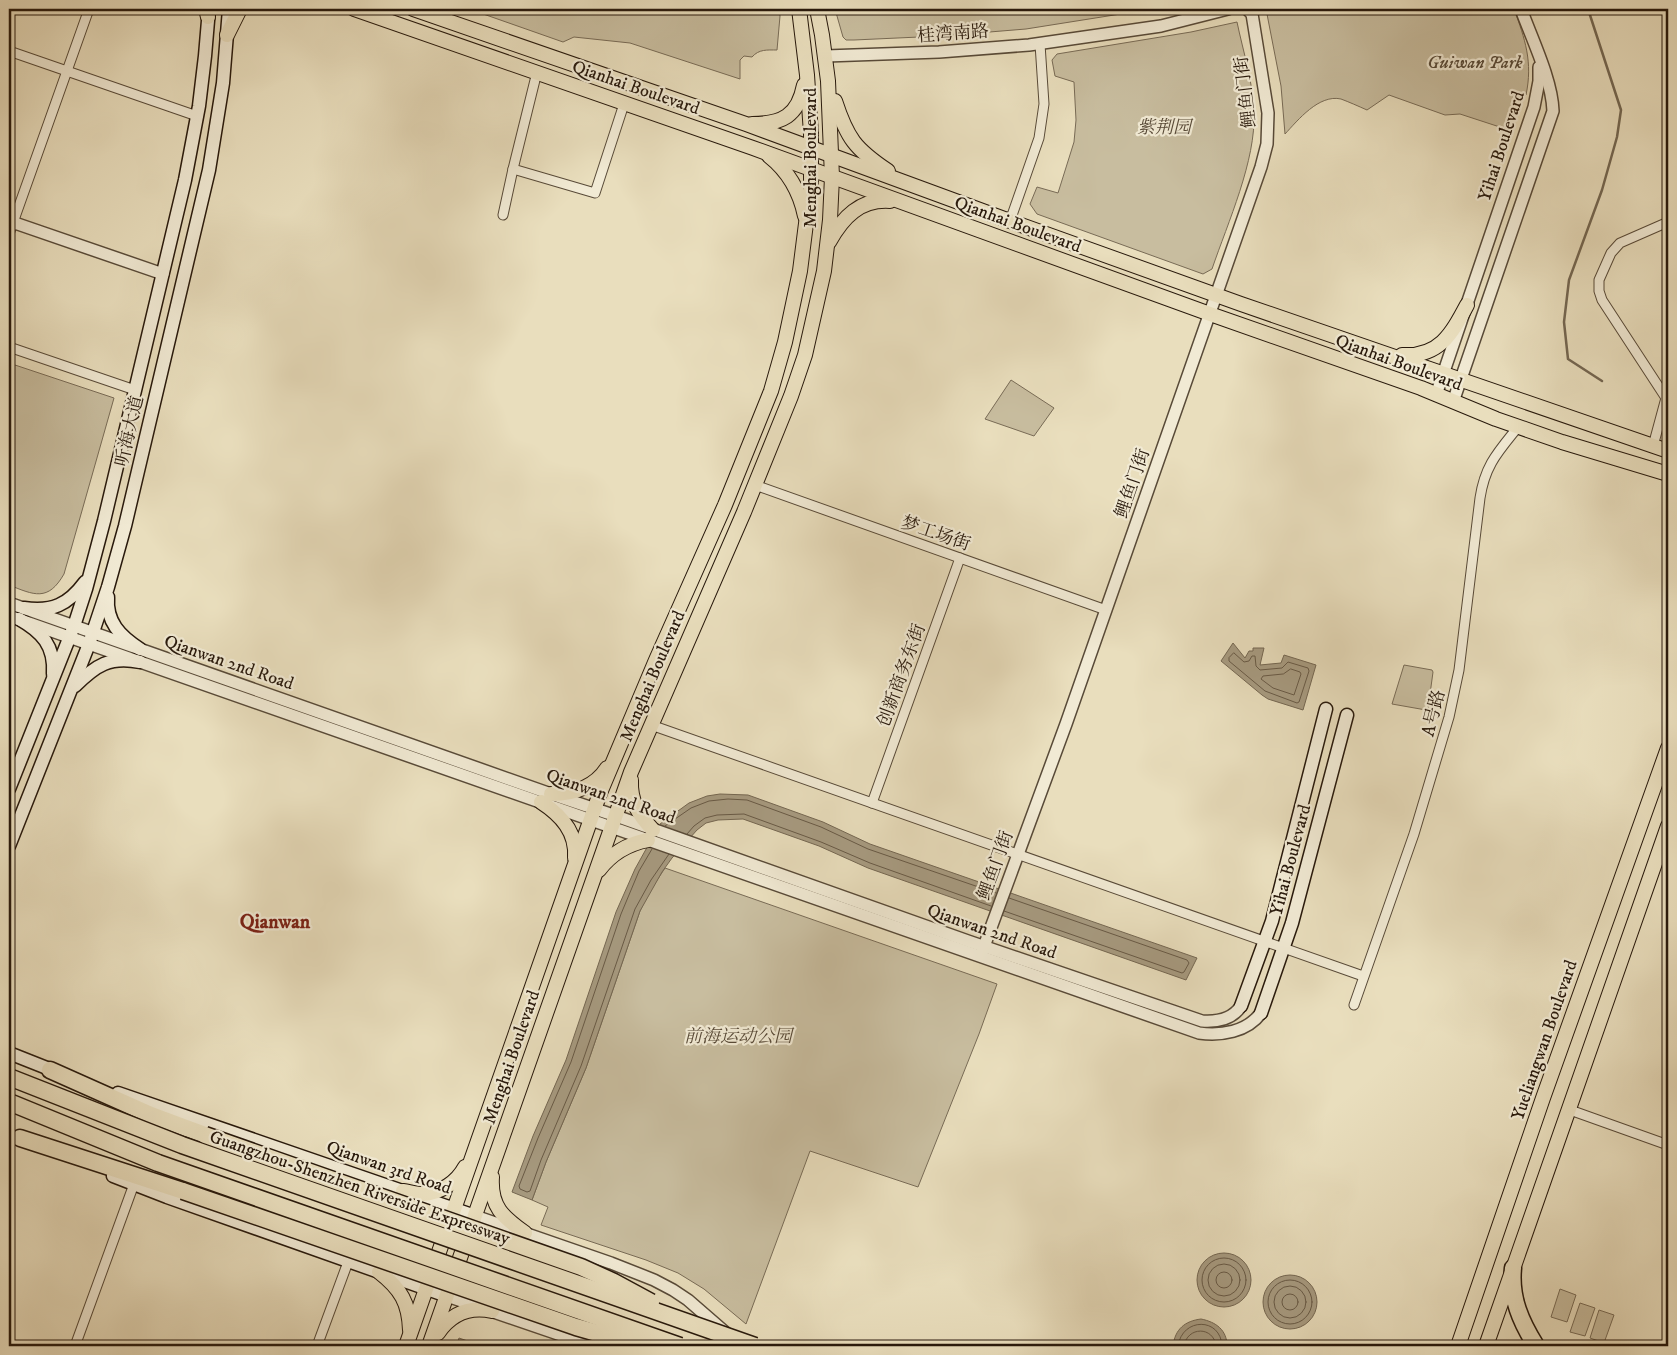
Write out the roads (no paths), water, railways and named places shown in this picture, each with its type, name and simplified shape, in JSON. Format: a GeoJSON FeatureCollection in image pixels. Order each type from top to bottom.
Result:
{"type":"FeatureCollection","features":[{"type":"Feature","properties":{"kind":"highway"},"geometry":{"type":"LineString","coordinates":[[50,1070],[151,1115],[581,1267],[700,1327],[755,1346]]}},
{"type":"Feature","properties":{"kind":"highway","name":"Guangzhou-Shenzhen Riverside Expressway"},"geometry":{"type":"LineString","coordinates":[[9,1077],[182,1145],[700,1327]]}},
{"type":"Feature","properties":{"kind":"highway"},"geometry":{"type":"LineString","coordinates":[[9,1102],[158,1163],[680,1346]]}},
{"type":"Feature","properties":{"kind":"highway"},"geometry":{"type":"LineString","coordinates":[[14,1136],[182,1191],[596,1333],[670,1346]]}},
{"type":"Feature","properties":{"kind":"highway"},"geometry":{"type":"LineString","coordinates":[[1513,1268],[1513,1291],[1521,1329],[1528,1346]]}},
{"type":"Feature","properties":{"kind":"highway"},"geometry":{"type":"LineString","coordinates":[[1518,1312],[1536,1346]]}},
{"type":"Feature","properties":{"kind":"main road","name":"听海大道"},"geometry":{"type":"LineString","coordinates":[[9,846],[91,638],[125,526],[209,170],[220,105],[229,9]]}},
{"type":"Feature","properties":{"kind":"main road"},"geometry":{"type":"LineString","coordinates":[[227,35],[240,9]]}},
{"type":"Feature","properties":{"kind":"main road","name":"Qianhai Boulevard"},"geometry":{"type":"LineString","coordinates":[[354,9],[753,148],[1436,395],[1518,427],[1668,474]]}},
{"type":"Feature","properties":{"kind":"main road","name":"Qianhai Boulevard"},"geometry":{"type":"LineString","coordinates":[[413,9],[746,124],[1217,295],[1668,451]]}},
{"type":"Feature","properties":{"kind":"main road","name":"Menghai Boulevard"},"geometry":{"type":"LineString","coordinates":[[408,1341],[480,1140],[574,866],[615,755],[725,505],[771,390],[785,342],[800,271],[807,224],[811,148],[799,9]]}},
{"type":"Feature","properties":{"kind":"main road","name":"Menghai Boulevard"},"geometry":{"type":"LineString","coordinates":[[429,1346],[631,772],[755,486],[798,377],[817,304],[828,244],[832,177],[826,56],[817,9]]}},
{"type":"Feature","properties":{"kind":"main road","name":"听海大道"},"geometry":{"type":"LineString","coordinates":[[9,789],[72,631],[88,578],[136,390],[185,180],[197,116],[205,56],[207,12]]}},
{"type":"Feature","properties":{"kind":"main road"},"geometry":{"type":"LineString","coordinates":[[746,124],[781,120],[791,114],[802,96],[805,62]]}},
{"type":"Feature","properties":{"kind":"main road"},"geometry":{"type":"LineString","coordinates":[[828,81],[840,116],[853,142],[866,156],[906,182]]}},
{"type":"Feature","properties":{"kind":"main road"},"geometry":{"type":"LineString","coordinates":[[753,148],[770,156],[785,172],[799,196],[807,224]]}},
{"type":"Feature","properties":{"kind":"main road"},"geometry":{"type":"LineString","coordinates":[[828,244],[841,223],[854,210],[874,202],[900,202]]}},
{"type":"Feature","properties":{"kind":"main road"},"geometry":{"type":"LineString","coordinates":[[1385,354],[1410,356],[1430,351],[1445,340],[1467,305]]}},
{"type":"Feature","properties":{"kind":"main road"},"geometry":{"type":"LineString","coordinates":[[17,614],[62,604],[78,592],[88,578]]}},
{"type":"Feature","properties":{"kind":"main road"},"geometry":{"type":"LineString","coordinates":[[108,587],[108,610],[114,626],[140,655]]}},
{"type":"Feature","properties":{"kind":"main road"},"geometry":{"type":"LineString","coordinates":[[17,614],[37,631],[48,644],[53,660],[52,680]]}},
{"type":"Feature","properties":{"kind":"main road"},"geometry":{"type":"LineString","coordinates":[[71,690],[100,665],[140,655]]}},
{"type":"Feature","properties":{"kind":"main road","name":"Yihai Boulevard"},"geometry":{"type":"LineString","coordinates":[[1241,1006],[1265,942],[1279,895],[1326,709]]}},
{"type":"Feature","properties":{"kind":"main road","name":"Yihai Boulevard"},"geometry":{"type":"LineString","coordinates":[[1261,1013],[1299,898],[1347,715]]}},
{"type":"Feature","properties":{"kind":"main road","name":"Yueliangwan Boulevard"},"geometry":{"type":"LineString","coordinates":[[1458,1346],[1543,1098],[1668,748]]}},
{"type":"Feature","properties":{"kind":"main road"},"geometry":{"type":"LineString","coordinates":[[574,866],[575,853],[568,827],[546,798],[586,787],[604,773],[615,755]]}},
{"type":"Feature","properties":{"kind":"main road"},"geometry":{"type":"LineString","coordinates":[[591,884],[604,864],[617,852],[650,835],[635,807],[631,792],[631,772]]}},
{"type":"Feature","properties":{"kind":"main road"},"geometry":{"type":"LineString","coordinates":[[1486,1346],[1668,826]]}},
{"type":"Feature","properties":{"kind":"main road","name":"Qianwan 3rd Road"},"geometry":{"type":"LineString","coordinates":[[9,1053],[50,1070],[475,1216]]}},
{"type":"Feature","properties":{"kind":"main road"},"geometry":{"type":"LineString","coordinates":[[14,1136],[167,1197],[447,1296]]}},
{"type":"Feature","properties":{"kind":"main road"},"geometry":{"type":"LineString","coordinates":[[403,1191],[423,1194],[435,1192],[450,1184],[463,1171],[480,1140]]}},
{"type":"Feature","properties":{"kind":"main road"},"geometry":{"type":"LineString","coordinates":[[493,1165],[492,1191],[496,1206],[506,1220],[525,1233]]}},
{"type":"Feature","properties":{"kind":"main road"},"geometry":{"type":"LineString","coordinates":[[379,1272],[397,1288],[405,1302],[410,1321],[408,1341]]}},
{"type":"Feature","properties":{"kind":"main road"},"geometry":{"type":"LineString","coordinates":[[429,1346],[442,1326],[458,1314],[475,1309],[492,1311]]}},
{"type":"Feature","properties":{"kind":"street"},"geometry":{"type":"LineString","coordinates":[[9,234],[11,221],[88,9]]}},
{"type":"Feature","properties":{"kind":"street","name":"桂湾南路"},"geometry":{"type":"LineString","coordinates":[[826,56],[939,52],[1040,44],[1161,26],[1228,9]]}},
{"type":"Feature","properties":{"kind":"street"},"geometry":{"type":"LineString","coordinates":[[1521,9],[1538,55]]}},
{"type":"Feature","properties":{"kind":"street","name":"鲤鱼门街"},"geometry":{"type":"LineString","coordinates":[[983,952],[1258,178],[1268,129],[1267,104],[1249,11]]}},
{"type":"Feature","properties":{"kind":"street"},"geometry":{"type":"LineString","coordinates":[[1010,221],[1039,138],[1044,104],[1040,44]]}},
{"type":"Feature","properties":{"kind":"street"},"geometry":{"type":"LineString","coordinates":[[9,51],[197,116]]}},
{"type":"Feature","properties":{"kind":"street","name":"Yihai Boulevard"},"geometry":{"type":"LineString","coordinates":[[1436,395],[1534,107],[1539,81],[1538,55]]}},
{"type":"Feature","properties":{"kind":"street","name":"Yihai Boulevard"},"geometry":{"type":"LineString","coordinates":[[1453,402],[1552,119],[1553,101],[1538,55]]}},
{"type":"Feature","properties":{"kind":"street"},"geometry":{"type":"LineString","coordinates":[[503,215],[537,72]]}},
{"type":"Feature","properties":{"kind":"street"},"geometry":{"type":"LineString","coordinates":[[513,169],[595,193],[624,104]]}},
{"type":"Feature","properties":{"kind":"street"},"geometry":{"type":"LineString","coordinates":[[11,221],[163,274]]}},
{"type":"Feature","properties":{"kind":"street"},"geometry":{"type":"LineString","coordinates":[[1653,446],[1666,398],[1602,300],[1599,291],[1599,280],[1611,253],[1620,243],[1668,222]]}},
{"type":"Feature","properties":{"kind":"street"},"geometry":{"type":"LineString","coordinates":[[9,348],[136,390]]}},
{"type":"Feature","properties":{"kind":"street","name":"A号路"},"geometry":{"type":"LineString","coordinates":[[1354,1006],[1414,834],[1449,717],[1459,670],[1482,484],[1492,460],[1518,427]]}},
{"type":"Feature","properties":{"kind":"street","name":"梦工场街"},"geometry":{"type":"LineString","coordinates":[[755,486],[1106,610]]}},
{"type":"Feature","properties":{"kind":"street","name":"创新商务东街"},"geometry":{"type":"LineString","coordinates":[[872,803],[960,558]]}},
{"type":"Feature","properties":{"kind":"street","name":"Qianwan 2nd Road"},"geometry":{"type":"LineString","coordinates":[[9,603],[17,614],[72,631],[614,821],[983,952],[1198,1033],[1217,1034],[1234,1030],[1250,1023],[1261,1013]]}},
{"type":"Feature","properties":{"kind":"street"},"geometry":{"type":"LineString","coordinates":[[651,725],[1363,976]]}},
{"type":"Feature","properties":{"kind":"street","name":"Qianwan 2nd Road"},"geometry":{"type":"LineString","coordinates":[[983,952],[1202,1021],[1223,1020],[1235,1014],[1241,1006]]}},
{"type":"Feature","properties":{"kind":"street"},"geometry":{"type":"LineString","coordinates":[[1570,1110],[1668,1145]]}},
{"type":"Feature","properties":{"kind":"street"},"geometry":{"type":"LineString","coordinates":[[76,1346],[134,1184]]}},
{"type":"Feature","properties":{"kind":"street","name":"Qianwan 3rd Road"},"geometry":{"type":"LineString","coordinates":[[475,1216],[640,1274],[674,1290],[699,1309],[740,1346]]}},
{"type":"Feature","properties":{"kind":"street"},"geometry":{"type":"LineString","coordinates":[[318,1346],[348,1262]]}},
{"type":"Feature","properties":{"kind":"street"},"geometry":{"type":"LineString","coordinates":[[447,1296],[593,1346]]}},
{"type":"Feature","properties":{"kind":"water"},"geometry":{"type":"Polygon","coordinates":[[[1233,643],[1245,658],[1249,651],[1253,651],[1253,648],[1264,648],[1260,665],[1281,663],[1284,655],[1316,665],[1303,710],[1268,699],[1221,661],[1233,643]]]}},
{"type":"Feature","properties":{"kind":"water"},"geometry":{"type":"Polygon","coordinates":[[[720,794],[748,795],[823,822],[870,844],[1197,958],[1186,980],[868,868],[819,846],[743,819],[718,820],[706,823],[697,830],[672,858],[640,911],[586,1068],[532,1200],[512,1192],[533,1136],[566,1060],[616,912],[635,869],[660,824],[689,803],[707,796],[720,794]]]}},
{"type":"Feature","properties":{"kind":"water"},"geometry":{"type":"Polygon","coordinates":[[[1219,1253],[1229,1253],[1239,1257],[1247,1265],[1251,1280],[1247,1295],[1239,1303],[1229,1307],[1219,1307],[1209,1303],[1201,1295],[1197,1285],[1197,1275],[1201,1265],[1209,1257],[1219,1253]]]}},
{"type":"Feature","properties":{"kind":"water"},"geometry":{"type":"Polygon","coordinates":[[[1285,1275],[1295,1275],[1305,1279],[1313,1287],[1317,1302],[1313,1317],[1305,1325],[1295,1329],[1285,1329],[1275,1325],[1267,1317],[1263,1307],[1263,1297],[1267,1287],[1275,1279],[1285,1275]]]}},
{"type":"Feature","properties":{"kind":"water"},"geometry":{"type":"Polygon","coordinates":[[[1201,1319],[1211,1322],[1223,1331],[1227,1346],[1173,1346],[1176,1335],[1182,1327],[1190,1322],[1201,1319]]]}},
{"type":"Feature","properties":{"kind":"water"},"geometry":{"type":"Polygon","coordinates":[[[459,1338],[482,1346],[456,1346],[459,1338]]]}},
{"type":"Feature","properties":{"kind":"waterway"},"geometry":{"type":"LineString","coordinates":[[1588,9],[1621,110],[1617,137],[1602,190],[1569,280],[1564,322],[1568,359],[1602,381]]}},
{"type":"Feature","properties":{"kind":"district","name":"Qianwan"},"geometry":{"type":"Point","coordinates":[275,921]}},
{"type":"Feature","properties":{"kind":"park label","name":"Guiwan Park"},"geometry":{"type":"Point","coordinates":[1475,62]}},
{"type":"Feature","properties":{"kind":"park label","name":"紫荆园"},"geometry":{"type":"Point","coordinates":[1164,127]}},
{"type":"Feature","properties":{"kind":"park label","name":"前海运动公园"},"geometry":{"type":"Point","coordinates":[738,1036]}}]}
